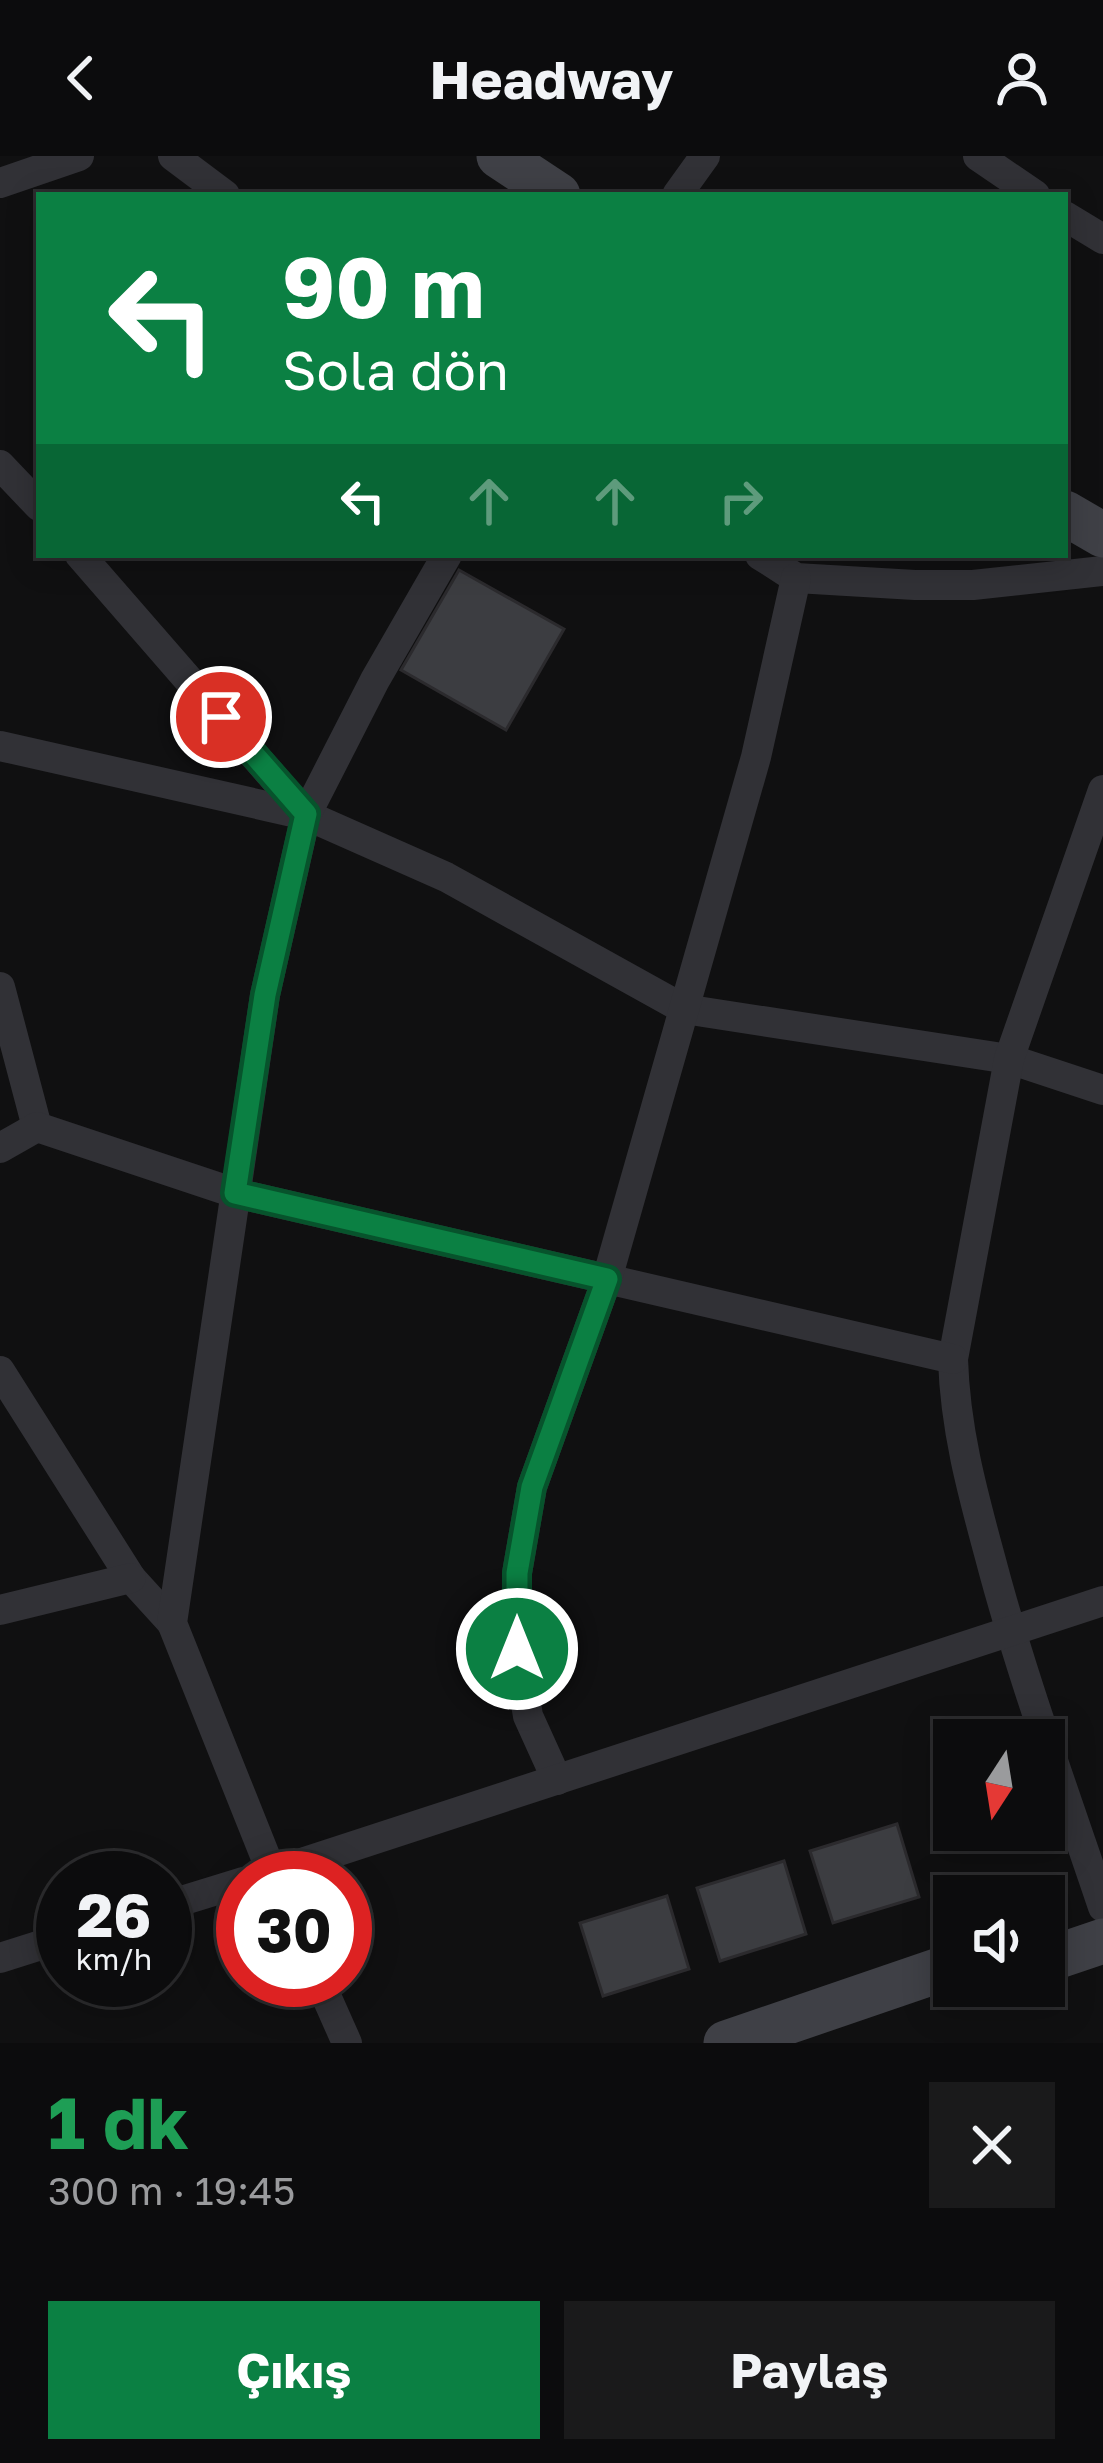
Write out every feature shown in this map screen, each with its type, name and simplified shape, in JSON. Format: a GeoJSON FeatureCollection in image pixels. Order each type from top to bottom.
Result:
{"type":"FeatureCollection","features":[{"type":"Feature","properties":{"kind":"main road"},"geometry":{"type":"LineString","coordinates":[[499,156],[553,192]]}},
{"type":"Feature","properties":{"kind":"main road"},"geometry":{"type":"LineString","coordinates":[[1068,515],[1103,535]]}},
{"type":"Feature","properties":{"kind":"main road"},"geometry":{"type":"LineString","coordinates":[[1065,1926],[1103,1911]]}},
{"type":"Feature","properties":{"kind":"main road"},"geometry":{"type":"LineString","coordinates":[[1065,1954],[1103,1941]]}},
{"type":"Feature","properties":{"kind":"main road"},"geometry":{"type":"LineString","coordinates":[[726,2043],[933,1973]]}},
{"type":"Feature","properties":{"kind":"main road"},"geometry":{"type":"LineString","coordinates":[[808,2043],[933,2000]]}},
{"type":"Feature","properties":{"kind":"street"},"geometry":{"type":"LineString","coordinates":[[0,183],[79,156]]}},
{"type":"Feature","properties":{"kind":"street"},"geometry":{"type":"LineString","coordinates":[[173,156],[221,192]]}},
{"type":"Feature","properties":{"kind":"street"},"geometry":{"type":"LineString","coordinates":[[679,192],[705,156]]}},
{"type":"Feature","properties":{"kind":"street"},"geometry":{"type":"LineString","coordinates":[[978,156],[1031,192]]}},
{"type":"Feature","properties":{"kind":"street"},"geometry":{"type":"LineString","coordinates":[[1068,218],[1103,239]]}},
{"type":"Feature","properties":{"kind":"street"},"geometry":{"type":"LineString","coordinates":[[0,465],[36,503]]}},
{"type":"Feature","properties":{"kind":"street"},"geometry":{"type":"LineString","coordinates":[[83,558],[306,814]]}},
{"type":"Feature","properties":{"kind":"street"},"geometry":{"type":"LineString","coordinates":[[172,1624],[265,995],[306,814],[445,558]]}},
{"type":"Feature","properties":{"kind":"street"},"geometry":{"type":"LineString","coordinates":[[765,558],[796,578],[973,585],[1103,571]]}},
{"type":"Feature","properties":{"kind":"street"},"geometry":{"type":"LineString","coordinates":[[557,1780],[528,1716],[517,1649],[517,1573],[532,1487],[607,1279],[756,757],[796,578]]}},
{"type":"Feature","properties":{"kind":"street"},"geometry":{"type":"LineString","coordinates":[[0,746],[306,814],[446,877],[685,1009],[1010,1059],[1103,1090]]}},
{"type":"Feature","properties":{"kind":"street"},"geometry":{"type":"LineString","coordinates":[[1103,790],[1094,843],[1010,1059],[953,1359],[964,1463],[1010,1631],[1103,1911]]}},
{"type":"Feature","properties":{"kind":"street"},"geometry":{"type":"LineString","coordinates":[[0,987],[37,1127]]}},
{"type":"Feature","properties":{"kind":"street"},"geometry":{"type":"LineString","coordinates":[[0,1148],[37,1127],[235,1193],[953,1359]]}},
{"type":"Feature","properties":{"kind":"street"},"geometry":{"type":"LineString","coordinates":[[0,1371],[130,1578],[172,1624],[252,1851]]}},
{"type":"Feature","properties":{"kind":"street"},"geometry":{"type":"LineString","coordinates":[[0,1610],[130,1578]]}},
{"type":"Feature","properties":{"kind":"street"},"geometry":{"type":"LineString","coordinates":[[343,1851],[1103,1601]]}},
{"type":"Feature","properties":{"kind":"street"},"geometry":{"type":"LineString","coordinates":[[0,1958],[36,1947]]}},
{"type":"Feature","properties":{"kind":"street"},"geometry":{"type":"LineString","coordinates":[[331,2007],[347,2043]]}},
{"type":"Feature","properties":{"kind":"building"},"geometry":{"type":"Polygon","coordinates":[[[459,570],[564,629],[506,730],[401,670],[459,570]]]}},
{"type":"Feature","properties":{"kind":"building"},"geometry":{"type":"Polygon","coordinates":[[[897,1824],[919,1897],[833,1923],[810,1851],[897,1824]]]}},
{"type":"Feature","properties":{"kind":"building"},"geometry":{"type":"Polygon","coordinates":[[[784,1861],[806,1934],[720,1961],[697,1888],[784,1861]]]}},
{"type":"Feature","properties":{"kind":"building"},"geometry":{"type":"Polygon","coordinates":[[[667,1896],[689,1969],[603,1996],[580,1923],[667,1896]]]}},
{"type":"Feature","properties":{"kind":"route"},"geometry":{"type":"LineString","coordinates":[[221,717],[306,814],[265,995],[235,1193],[607,1279],[532,1487],[517,1573],[517,1649]]}}]}
